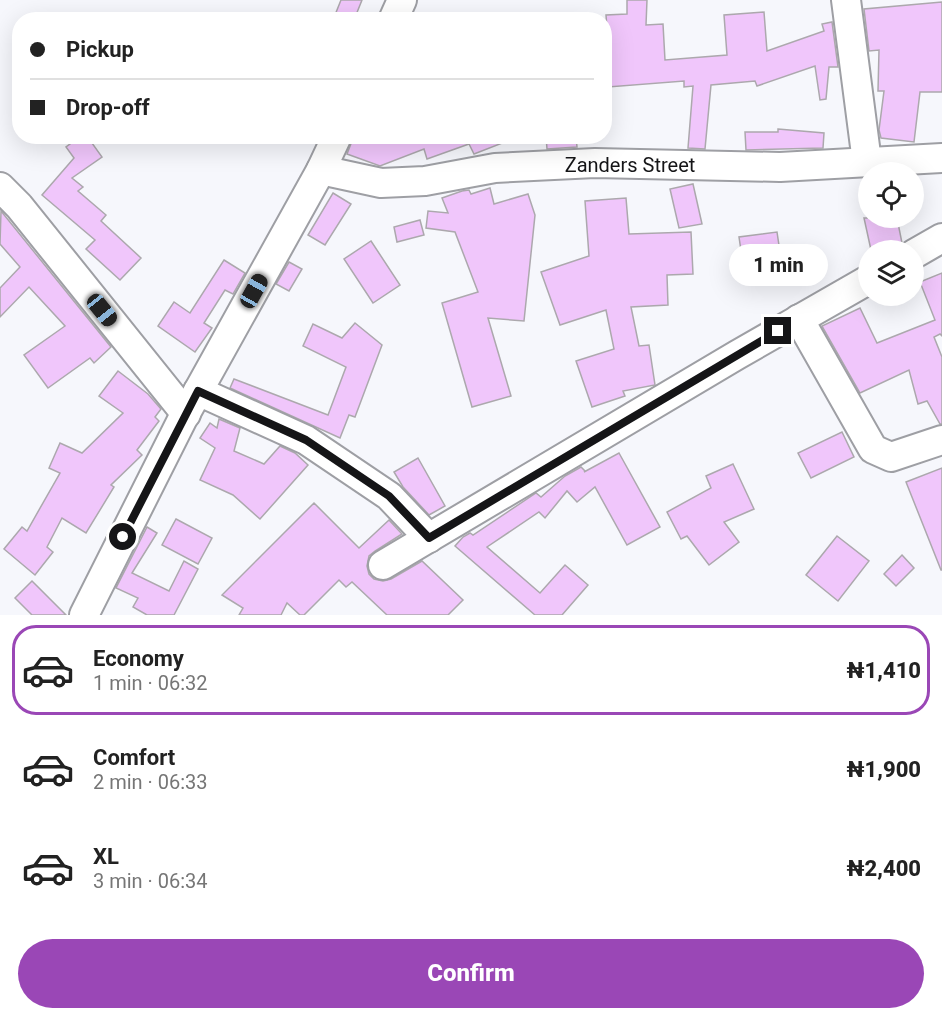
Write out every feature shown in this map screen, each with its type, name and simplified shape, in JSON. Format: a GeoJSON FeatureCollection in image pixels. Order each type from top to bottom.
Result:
{"type":"FeatureCollection","features":[{"type":"Feature","properties":{"kind":"street"},"geometry":{"type":"LineString","coordinates":[[846,0],[867,162]]}},
{"type":"Feature","properties":{"kind":"street"},"geometry":{"type":"LineString","coordinates":[[84,615],[192,403],[333,144]]}},
{"type":"Feature","properties":{"kind":"street","name":"Zanders Street"},"geometry":{"type":"LineString","coordinates":[[867,162],[942,158]]}},
{"type":"Feature","properties":{"kind":"street","name":"Zanders Street"},"geometry":{"type":"LineString","coordinates":[[321,170],[381,183],[425,181],[495,168],[595,163],[780,167],[858,163]]}},
{"type":"Feature","properties":{"kind":"street"},"geometry":{"type":"LineString","coordinates":[[0,187],[192,403],[306,440],[389,496],[429,538]]}},
{"type":"Feature","properties":{"kind":"street"},"geometry":{"type":"LineString","coordinates":[[924,248],[942,238]]}},
{"type":"Feature","properties":{"kind":"street"},"geometry":{"type":"LineString","coordinates":[[383,566],[858,286]]}},
{"type":"Feature","properties":{"kind":"street"},"geometry":{"type":"LineString","coordinates":[[799,319],[873,449],[891,457],[942,440]]}},
{"type":"Feature","properties":{"kind":"building"},"geometry":{"type":"Polygon","coordinates":[[[341,0],[362,0],[357,12],[336,12],[341,0]]]}},
{"type":"Feature","properties":{"kind":"building"},"geometry":{"type":"Polygon","coordinates":[[[627,0],[647,0],[646,25],[663,24],[665,60],[727,55],[724,15],[764,12],[767,51],[824,31],[822,24],[832,22],[838,67],[829,67],[826,99],[820,100],[815,66],[757,86],[755,81],[711,85],[705,149],[688,148],[693,86],[684,87],[684,81],[612,87],[612,15],[627,14],[627,0]]]}},
{"type":"Feature","properties":{"kind":"building"},"geometry":{"type":"Polygon","coordinates":[[[942,2],[942,92],[920,92],[914,142],[881,138],[879,130],[884,91],[878,91],[879,50],[869,51],[864,9],[942,2]]]}},
{"type":"Feature","properties":{"kind":"building"},"geometry":{"type":"Polygon","coordinates":[[[778,129],[824,133],[823,148],[746,150],[745,132],[778,132],[778,129]]]}},
{"type":"Feature","properties":{"kind":"building"},"geometry":{"type":"Polygon","coordinates":[[[70,144],[93,144],[102,157],[72,178],[83,187],[78,191],[106,215],[101,221],[141,258],[120,280],[86,249],[95,240],[42,195],[74,158],[66,147],[70,144]]]}},
{"type":"Feature","properties":{"kind":"building"},"geometry":{"type":"Polygon","coordinates":[[[351,144],[469,144],[427,159],[424,149],[380,166],[347,154],[351,144]]]}},
{"type":"Feature","properties":{"kind":"building"},"geometry":{"type":"Polygon","coordinates":[[[469,144],[500,144],[474,154],[469,144]]]}},
{"type":"Feature","properties":{"kind":"building"},"geometry":{"type":"Polygon","coordinates":[[[547,144],[577,144],[577,147],[547,149],[547,144]]]}},
{"type":"Feature","properties":{"kind":"building"},"geometry":{"type":"Polygon","coordinates":[[[693,184],[702,224],[679,228],[670,189],[693,184]]]}},
{"type":"Feature","properties":{"kind":"building"},"geometry":{"type":"Polygon","coordinates":[[[490,188],[494,204],[528,194],[535,215],[524,321],[488,318],[511,396],[472,407],[442,303],[478,292],[455,232],[426,228],[428,211],[448,213],[442,198],[462,191],[469,190],[471,194],[490,188]]]}},
{"type":"Feature","properties":{"kind":"building"},"geometry":{"type":"Polygon","coordinates":[[[333,193],[351,204],[325,245],[308,235],[333,193]]]}},
{"type":"Feature","properties":{"kind":"building"},"geometry":{"type":"Polygon","coordinates":[[[626,198],[629,234],[691,232],[693,274],[667,275],[668,305],[631,307],[639,346],[649,345],[655,385],[623,391],[625,396],[592,407],[576,361],[614,349],[606,310],[560,325],[541,272],[589,256],[585,201],[626,198]]]}},
{"type":"Feature","properties":{"kind":"building"},"geometry":{"type":"Polygon","coordinates":[[[1,211],[111,347],[94,363],[90,358],[48,388],[24,355],[65,326],[29,287],[0,317],[0,288],[20,267],[0,244],[1,211]]]}},
{"type":"Feature","properties":{"kind":"building"},"geometry":{"type":"Polygon","coordinates":[[[420,220],[424,235],[397,242],[394,227],[420,220]]]}},
{"type":"Feature","properties":{"kind":"building"},"geometry":{"type":"Polygon","coordinates":[[[866,228],[899,228],[901,240],[869,240],[866,228]]]}},
{"type":"Feature","properties":{"kind":"building"},"geometry":{"type":"Polygon","coordinates":[[[777,232],[784,279],[746,284],[739,237],[777,232]]]}},
{"type":"Feature","properties":{"kind":"building"},"geometry":{"type":"Polygon","coordinates":[[[371,241],[400,285],[373,303],[344,259],[371,241]]]}},
{"type":"Feature","properties":{"kind":"building"},"geometry":{"type":"Polygon","coordinates":[[[224,260],[245,273],[233,294],[225,290],[204,323],[212,328],[195,352],[158,326],[174,302],[190,313],[224,260]]]}},
{"type":"Feature","properties":{"kind":"building"},"geometry":{"type":"Polygon","coordinates":[[[289,262],[302,269],[289,291],[276,284],[289,262]]]}},
{"type":"Feature","properties":{"kind":"building"},"geometry":{"type":"Polygon","coordinates":[[[942,273],[942,336],[940,334],[934,337],[942,357],[942,424],[927,401],[918,404],[909,370],[860,393],[822,326],[860,308],[877,343],[935,320],[924,292],[924,280],[942,273]]]}},
{"type":"Feature","properties":{"kind":"building"},"geometry":{"type":"Polygon","coordinates":[[[355,323],[382,345],[355,417],[349,415],[340,438],[230,388],[234,379],[328,415],[346,367],[303,346],[313,324],[342,338],[355,323]]]}},
{"type":"Feature","properties":{"kind":"building"},"geometry":{"type":"Polygon","coordinates":[[[118,371],[148,394],[161,409],[155,417],[159,421],[137,450],[142,455],[111,485],[114,487],[86,533],[62,518],[47,547],[53,552],[35,575],[4,549],[22,527],[27,531],[60,473],[49,468],[60,443],[82,453],[123,413],[99,396],[118,371]]]}},
{"type":"Feature","properties":{"kind":"building"},"geometry":{"type":"Polygon","coordinates":[[[219,419],[240,428],[234,451],[264,464],[280,446],[295,453],[308,465],[260,519],[233,495],[200,480],[215,448],[200,438],[210,423],[217,428],[219,419]]]}},
{"type":"Feature","properties":{"kind":"building"},"geometry":{"type":"Polygon","coordinates":[[[842,432],[854,457],[811,478],[798,453],[842,432]]]}},
{"type":"Feature","properties":{"kind":"building"},"geometry":{"type":"Polygon","coordinates":[[[619,453],[660,527],[627,545],[595,487],[577,502],[567,491],[545,518],[539,512],[487,547],[540,593],[565,565],[588,585],[562,615],[535,615],[455,546],[463,537],[470,533],[473,535],[536,493],[541,497],[565,476],[581,467],[584,472],[619,453]]]}},
{"type":"Feature","properties":{"kind":"building"},"geometry":{"type":"Polygon","coordinates":[[[418,458],[445,506],[429,515],[403,487],[394,472],[418,458]]]}},
{"type":"Feature","properties":{"kind":"building"},"geometry":{"type":"Polygon","coordinates":[[[733,464],[754,509],[724,522],[739,542],[709,565],[687,536],[681,539],[667,512],[711,488],[706,476],[733,464]]]}},
{"type":"Feature","properties":{"kind":"building"},"geometry":{"type":"Polygon","coordinates":[[[942,468],[942,570],[941,570],[906,482],[942,468]]]}},
{"type":"Feature","properties":{"kind":"building"},"geometry":{"type":"Polygon","coordinates":[[[314,503],[359,548],[389,520],[402,534],[369,556],[367,566],[369,574],[374,579],[383,581],[391,579],[422,561],[463,600],[448,615],[387,615],[352,582],[346,587],[339,580],[304,615],[300,615],[287,603],[281,615],[239,615],[243,608],[222,595],[314,503]]]}},
{"type":"Feature","properties":{"kind":"building"},"geometry":{"type":"Polygon","coordinates":[[[176,519],[212,538],[198,564],[162,545],[176,519]]]}},
{"type":"Feature","properties":{"kind":"building"},"geometry":{"type":"Polygon","coordinates":[[[147,527],[157,533],[132,573],[169,591],[184,561],[198,569],[174,615],[147,615],[133,607],[138,598],[116,588],[147,527]]]}},
{"type":"Feature","properties":{"kind":"building"},"geometry":{"type":"Polygon","coordinates":[[[837,536],[869,561],[838,601],[806,575],[837,536]]]}},
{"type":"Feature","properties":{"kind":"building"},"geometry":{"type":"Polygon","coordinates":[[[902,555],[914,568],[896,586],[884,574],[902,555]]]}},
{"type":"Feature","properties":{"kind":"building"},"geometry":{"type":"Polygon","coordinates":[[[32,581],[66,615],[32,615],[15,598],[32,581]]]}},
{"type":"Feature","properties":{"kind":"route"},"geometry":{"type":"LineString","coordinates":[[123,537],[198,391],[306,440],[389,496],[429,538],[778,331]]}}]}
